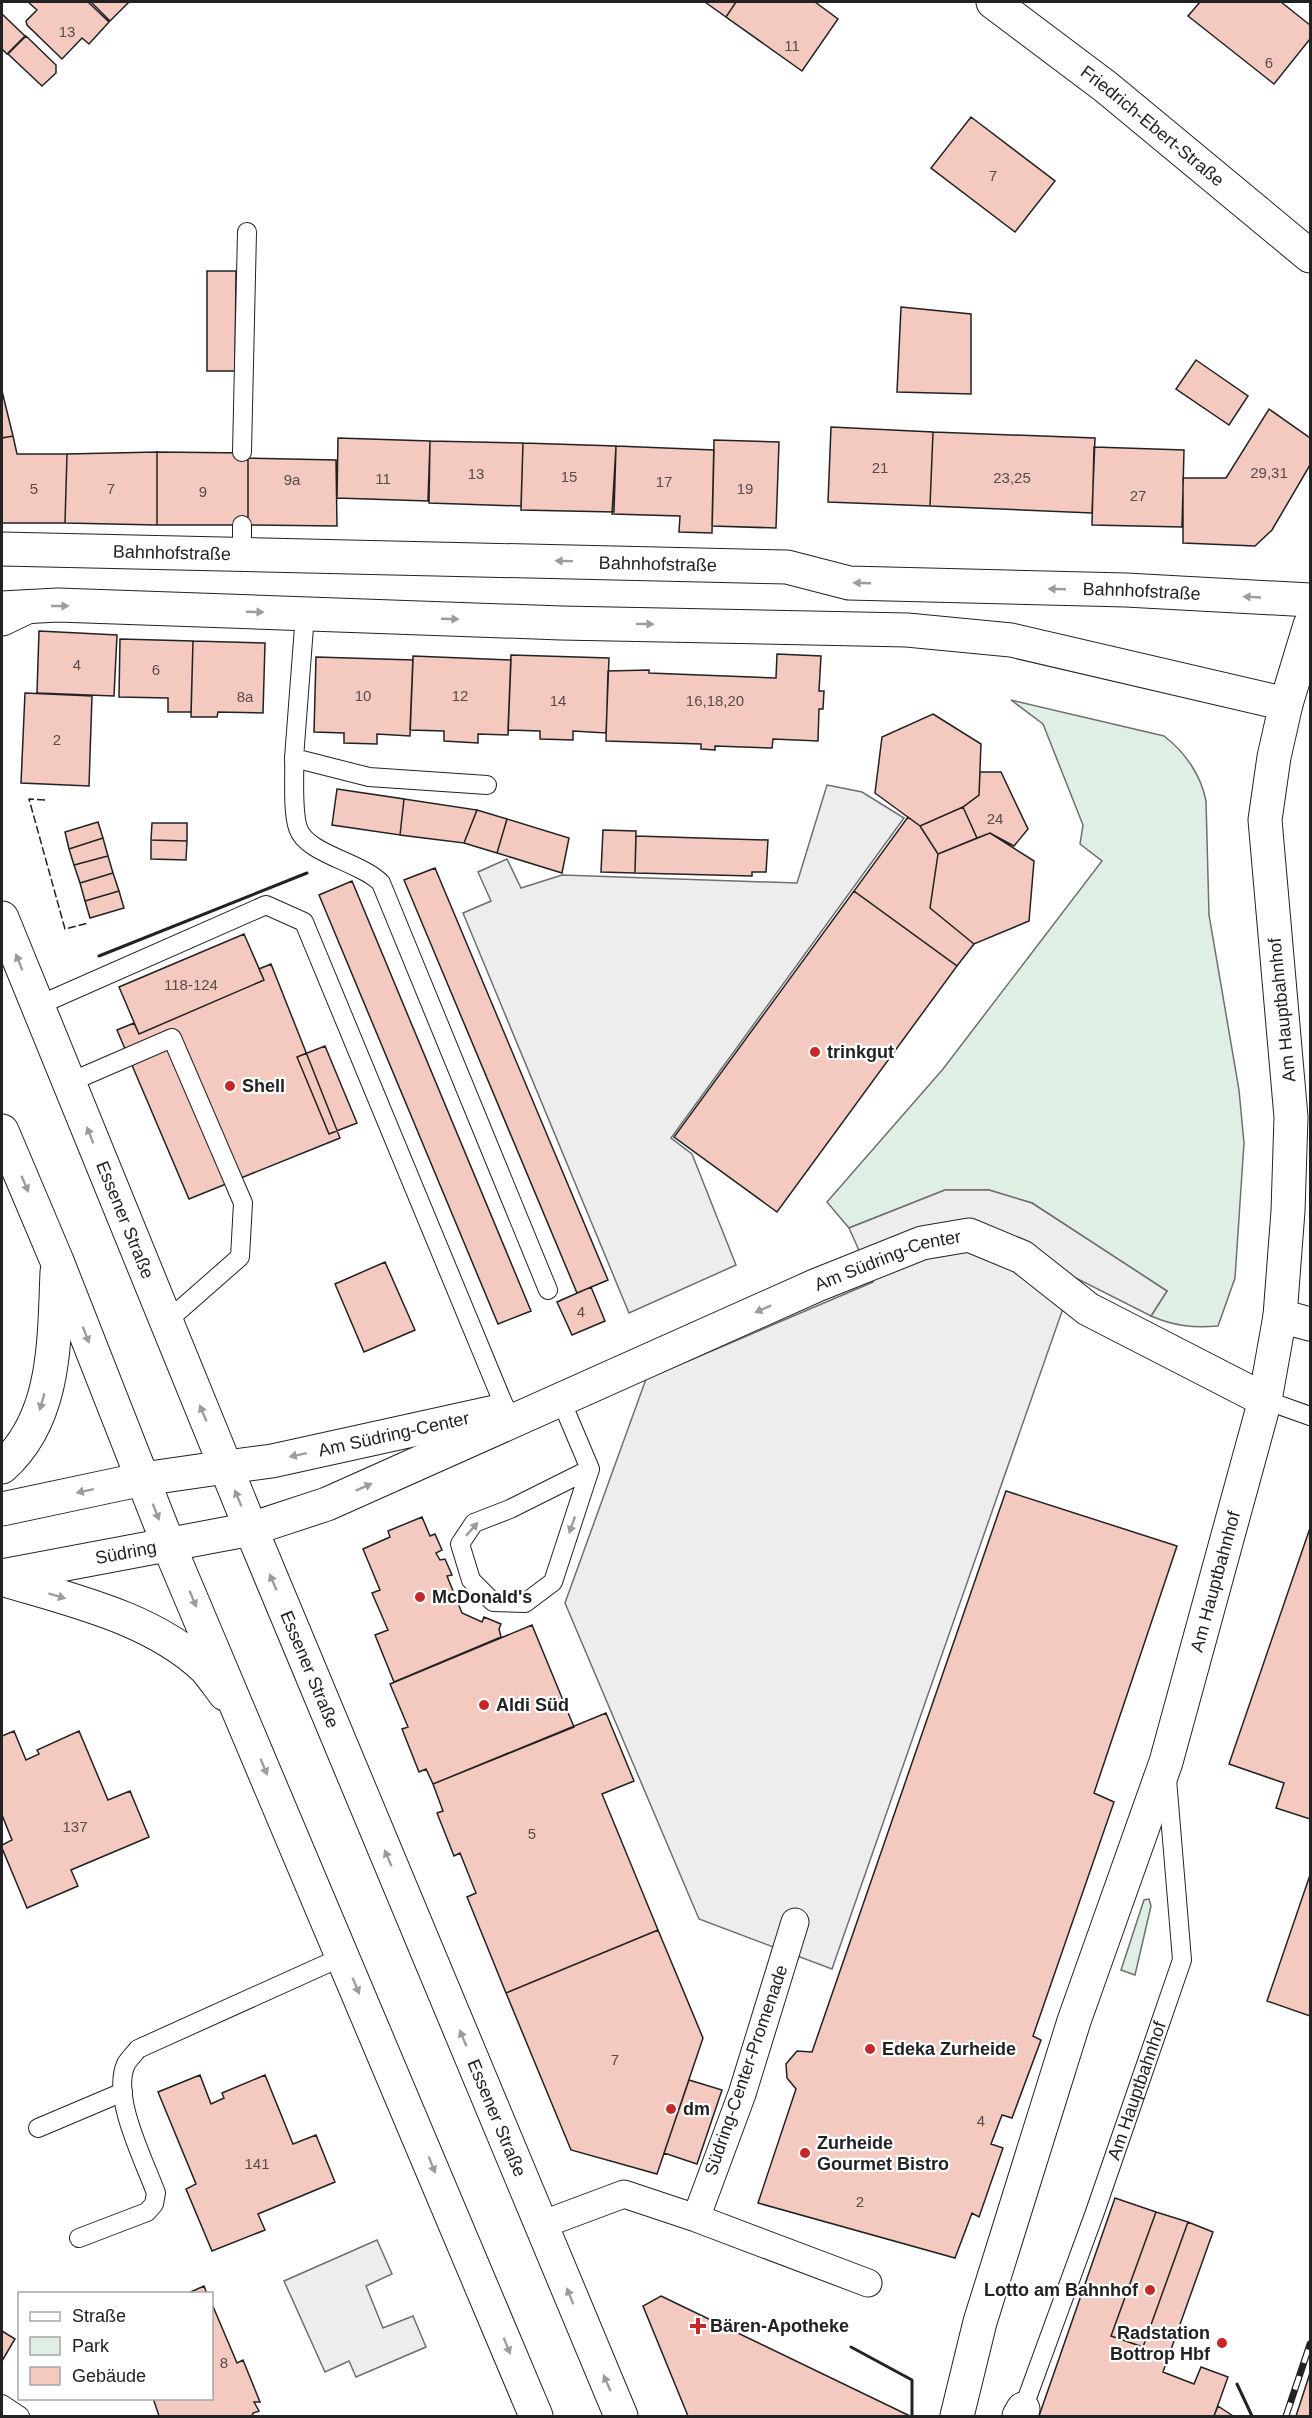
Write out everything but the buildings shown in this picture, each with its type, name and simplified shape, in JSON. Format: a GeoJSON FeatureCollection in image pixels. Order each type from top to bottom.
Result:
{"type":"FeatureCollection","features":[{"type":"Feature","properties":{"kind":"street","name":"Friedrich-Ebert-Straße"},"geometry":{"type":"LineString","coordinates":[[993,2],[1106,87],[1311,256]]}},
{"type":"Feature","properties":{"kind":"street","name":"Bahnhofstraße"},"geometry":{"type":"LineString","coordinates":[[2,549],[242,539],[787,567],[849,583],[1126,590],[1311,600]]}},
{"type":"Feature","properties":{"kind":"street"},"geometry":{"type":"LineString","coordinates":[[10,611],[305,614],[561,623],[907,630],[1011,640],[1286,704]]}},
{"type":"Feature","properties":{"kind":"street","name":"Am Hauptbahnhof"},"geometry":{"type":"LineString","coordinates":[[957,2416],[972,2348],[1074,2021],[1166,1762],[1265,1400],[1295,1320],[1288,1211],[1301,1118],[1265,820],[1274,757],[1286,704],[1311,625]]}},
{"type":"Feature","properties":{"kind":"street","name":"Essener Straße"},"geometry":{"type":"LineString","coordinates":[[2,918],[250,1529],[621,2416]]}},
{"type":"Feature","properties":{"kind":"street"},"geometry":{"type":"LineString","coordinates":[[2,1131],[57,1261],[169,1546],[242,1714],[536,2416]]}},
{"type":"Feature","properties":{"kind":"street","name":"Am Südring-Center"},"geometry":{"type":"LineString","coordinates":[[250,1529],[327,1504],[817,1285],[922,1243],[969,1235],[1022,1257],[1088,1309],[1265,1400]]}},
{"type":"Feature","properties":{"kind":"street"},"geometry":{"type":"LineString","coordinates":[[2,1467],[35,1427],[49,1379],[57,1261]]}},
{"type":"Feature","properties":{"kind":"street","name":"Am Südring-Center"},"geometry":{"type":"LineString","coordinates":[[226,1467],[272,1461],[560,1398]]}},
{"type":"Feature","properties":{"kind":"street"},"geometry":{"type":"LineString","coordinates":[[2,1509],[143,1479],[226,1467]]}},
{"type":"Feature","properties":{"kind":"street","name":"Südring"},"geometry":{"type":"LineString","coordinates":[[2,1578],[250,1529]]}},
{"type":"Feature","properties":{"kind":"street"},"geometry":{"type":"LineString","coordinates":[[2,1578],[84,1605],[158,1635],[204,1668],[242,1714]]}},
{"type":"Feature","properties":{"kind":"street","name":"Südring-Center-Promenade"},"geometry":{"type":"LineString","coordinates":[[696,2218],[741,2094],[795,1922]]}},
{"type":"Feature","properties":{"kind":"street"},"geometry":{"type":"LineString","coordinates":[[541,2225],[624,2194],[696,2218],[868,2283]]}},
{"type":"Feature","properties":{"kind":"street","name":"Am Hauptbahnhof"},"geometry":{"type":"LineString","coordinates":[[972,2348],[972,2416]]}},
{"type":"Feature","properties":{"kind":"lane"},"geometry":{"type":"LineString","coordinates":[[242,452],[247,232]]}},
{"type":"Feature","properties":{"kind":"lane"},"geometry":{"type":"LineString","coordinates":[[305,614],[294,758],[297,827],[303,837],[313,846],[371,873],[381,883],[548,1290]]}},
{"type":"Feature","properties":{"kind":"lane"},"geometry":{"type":"LineString","coordinates":[[294,758],[369,777],[487,785]]}},
{"type":"Feature","properties":{"kind":"lane"},"geometry":{"type":"LineString","coordinates":[[37,1006],[266,905],[304,922],[506,1410]]}},
{"type":"Feature","properties":{"kind":"lane"},"geometry":{"type":"LineString","coordinates":[[68,1083],[172,1038],[243,1203],[240,1257],[166,1322]]}},
{"type":"Feature","properties":{"kind":"lane"},"geometry":{"type":"LineString","coordinates":[[560,1398],[590,1469],[553,1582],[525,1603],[493,1602],[471,1580],[460,1544],[474,1523],[510,1509],[590,1469]]}},
{"type":"Feature","properties":{"kind":"lane"},"geometry":{"type":"LineString","coordinates":[[1265,1400],[1311,1416]]}},
{"type":"Feature","properties":{"kind":"lane","name":"Am Hauptbahnhof"},"geometry":{"type":"LineString","coordinates":[[1021,2414],[1095,2212],[1182,1960],[1166,1762]]}},
{"type":"Feature","properties":{"kind":"lane"},"geometry":{"type":"LineString","coordinates":[[79,2238],[147,2212],[154,2204],[156,2193],[123,2102],[126,2063],[138,2049],[344,1956]]}},
{"type":"Feature","properties":{"kind":"lane"},"geometry":{"type":"LineString","coordinates":[[38,2128],[123,2092]]}},
{"type":"Feature","properties":{"kind":"lane"},"geometry":{"type":"LineString","coordinates":[[2,2404],[20,2416]]}},
{"type":"Feature","properties":{"kind":"green space"},"geometry":{"type":"Polygon","coordinates":[[[1011,700],[1164,736],[1179,749],[1191,765],[1204,791],[1209,915],[1239,1090],[1244,1143],[1235,1278],[1218,1326],[1184,1326],[1151,1316],[1167,1291],[1032,1203],[989,1190],[945,1190],[849,1228],[827,1202],[943,1069],[1102,861],[1080,844],[1083,825],[1043,724],[1011,700]]]}},
{"type":"Feature","properties":{"kind":"green space"},"geometry":{"type":"Polygon","coordinates":[[[1149,1899],[1151,1906],[1135,1975],[1121,1970],[1144,1900],[1149,1899]]]}},
{"type":"Feature","properties":{"kind":"shaded area"},"geometry":{"type":"Polygon","coordinates":[[[827,785],[862,792],[904,818],[671,1138],[692,1154],[736,1265],[629,1313],[463,913],[491,901],[478,872],[507,859],[521,888],[562,875],[797,883],[827,785]]]}},
{"type":"Feature","properties":{"kind":"shaded area"},"geometry":{"type":"Polygon","coordinates":[[[945,1190],[989,1190],[1032,1203],[1167,1291],[1151,1316],[1074,1277],[832,1969],[699,1919],[565,1603],[646,1379],[873,1282],[849,1228],[945,1190]]]}},
{"type":"Feature","properties":{"kind":"shaded area"},"geometry":{"type":"Polygon","coordinates":[[[377,2240],[392,2274],[366,2286],[383,2328],[413,2316],[426,2347],[356,2377],[349,2361],[325,2372],[284,2281],[377,2240]]]}},
{"type":"Feature","properties":{"kind":"railway"},"geometry":{"type":"LineString","coordinates":[[1286,2416],[1310,2344]]}},
{"type":"Feature","properties":{"kind":"fence"},"geometry":{"type":"LineString","coordinates":[[45,800],[29,799],[65,929],[88,923]]}},
{"type":"Feature","properties":{"kind":"wall"},"geometry":{"type":"LineString","coordinates":[[99,956],[307,873]]}},
{"type":"Feature","properties":{"kind":"wall"},"geometry":{"type":"LineString","coordinates":[[851,2347],[912,2380],[912,2416]]}},
{"type":"Feature","properties":{"kind":"wall"},"geometry":{"type":"LineString","coordinates":[[1237,2384],[1252,2416]]}},
{"type":"Feature","properties":{"kind":"place","name":"trinkgut"},"geometry":{"type":"Point","coordinates":[815,1052]}},
{"type":"Feature","properties":{"kind":"place","name":"Shell"},"geometry":{"type":"Point","coordinates":[230,1086]}},
{"type":"Feature","properties":{"kind":"place","name":"McDonald's"},"geometry":{"type":"Point","coordinates":[420,1597]}},
{"type":"Feature","properties":{"kind":"place","name":"Aldi Süd"},"geometry":{"type":"Point","coordinates":[484,1705]}},
{"type":"Feature","properties":{"kind":"place","name":"Edeka Zurheide"},"geometry":{"type":"Point","coordinates":[870,2049]}},
{"type":"Feature","properties":{"kind":"place","name":"dm"},"geometry":{"type":"Point","coordinates":[671,2109]}},
{"type":"Feature","properties":{"kind":"place","name":"Zurheide Gourmet Bistro"},"geometry":{"type":"Point","coordinates":[805,2153]}},
{"type":"Feature","properties":{"kind":"place","name":"Lotto am Bahnhof"},"geometry":{"type":"Point","coordinates":[1150,2290]}},
{"type":"Feature","properties":{"kind":"place","name":"Bären-Apotheke"},"geometry":{"type":"Point","coordinates":[698,2326]}},
{"type":"Feature","properties":{"kind":"place","name":"Radstation Bottrop Hbf"},"geometry":{"type":"Point","coordinates":[1222,2343]}}]}
